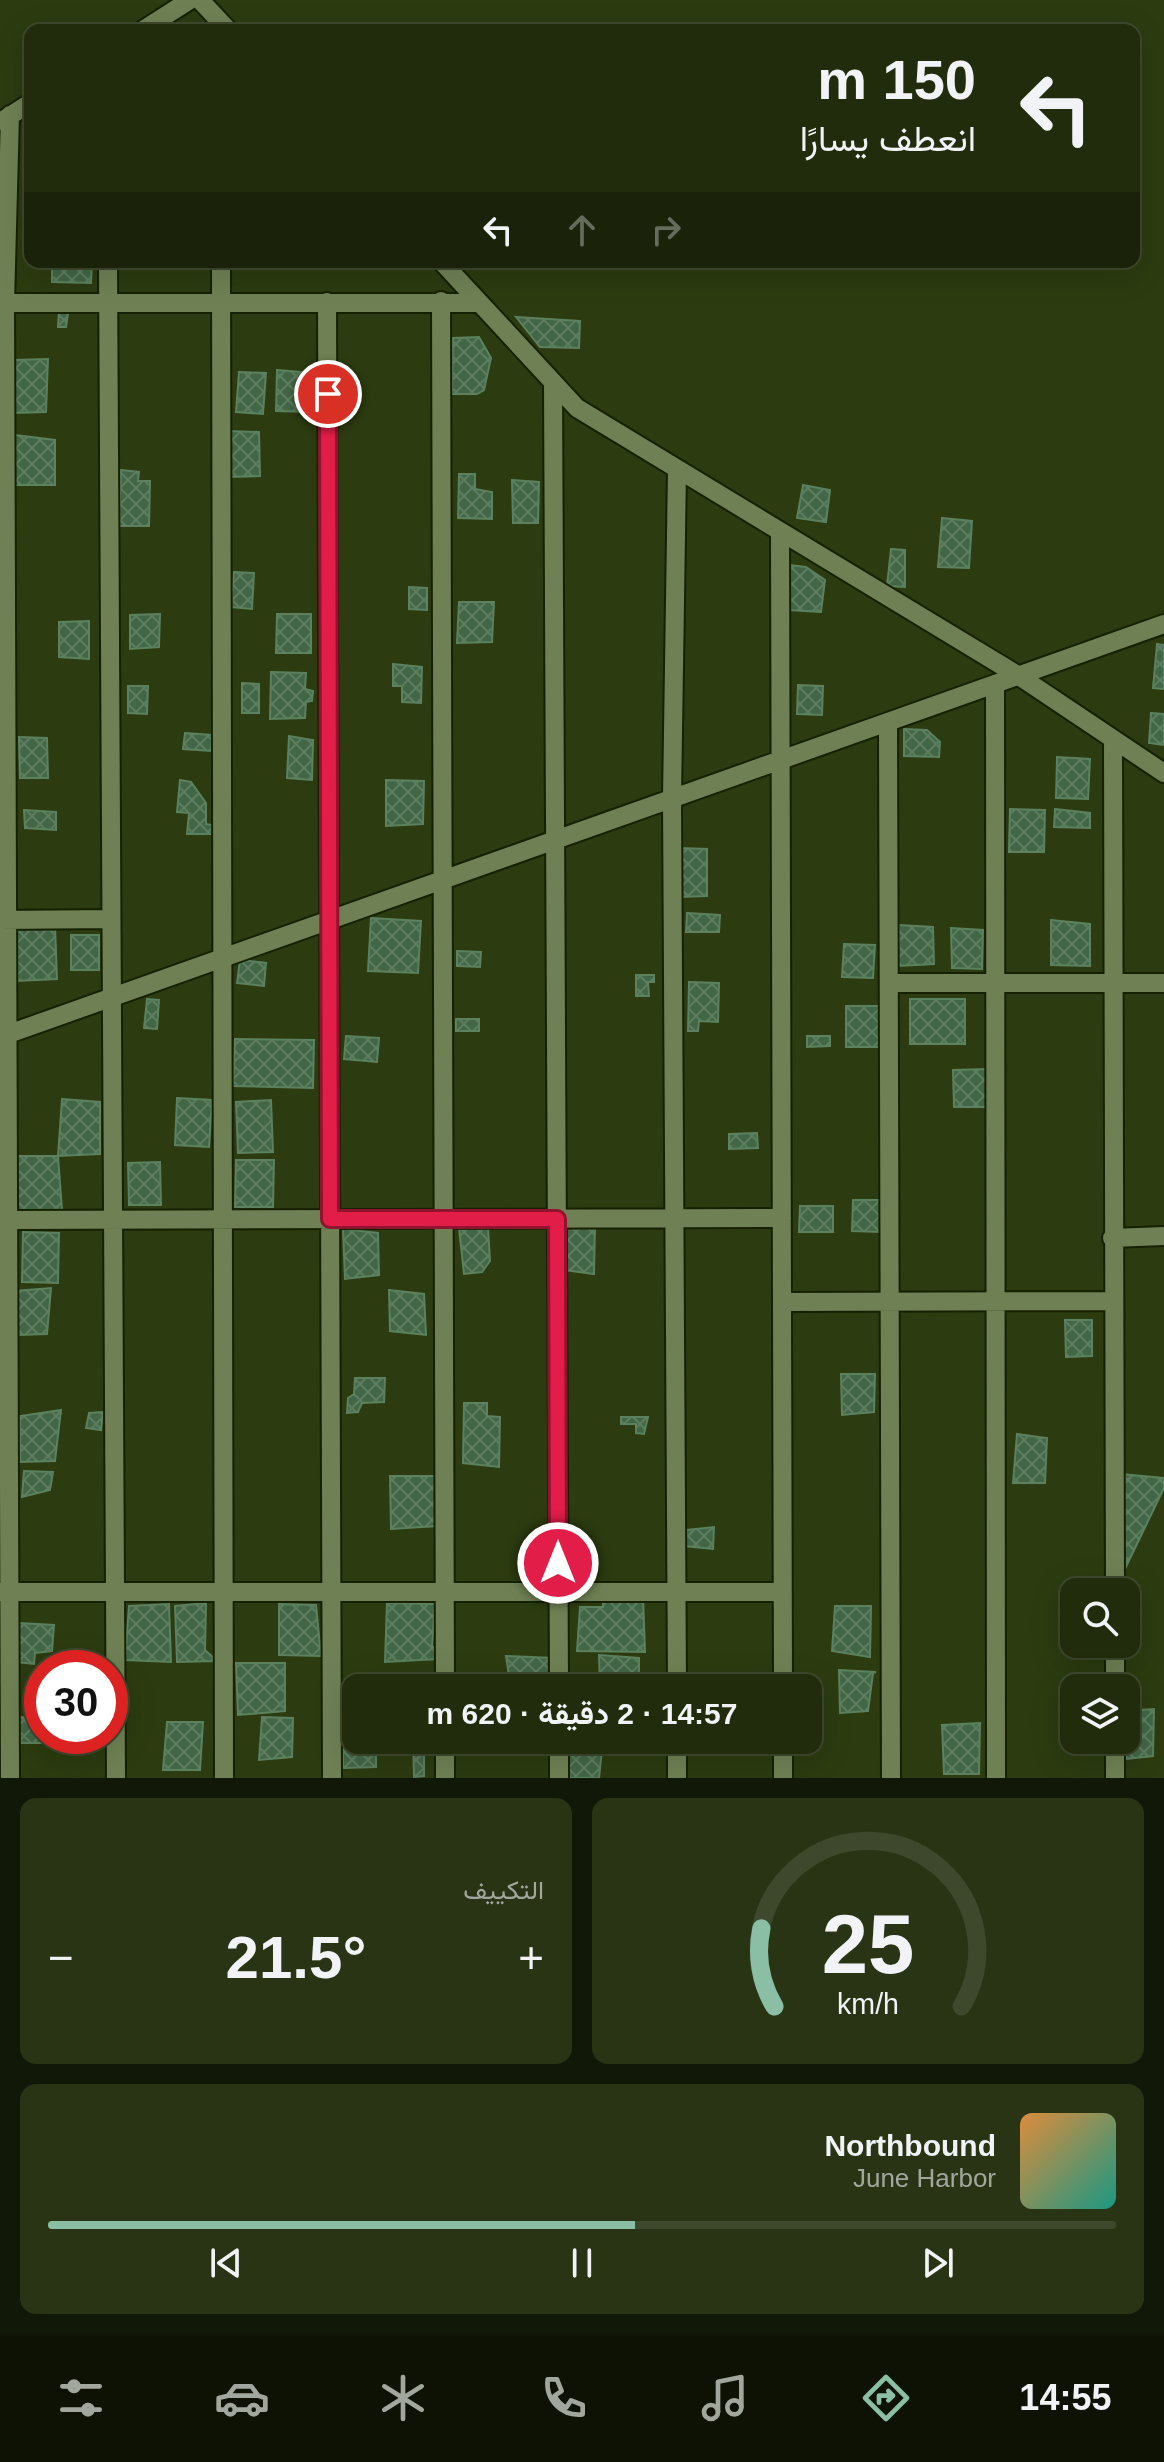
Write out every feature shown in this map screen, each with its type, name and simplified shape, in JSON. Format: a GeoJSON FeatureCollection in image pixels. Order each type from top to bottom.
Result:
{"type":"FeatureCollection","features":[{"type":"Feature","properties":{"kind":"street"},"geometry":{"type":"LineString","coordinates":[[152,24],[190,0]]}},
{"type":"Feature","properties":{"kind":"street"},"geometry":{"type":"LineString","coordinates":[[200,0],[220,24]]}},
{"type":"Feature","properties":{"kind":"street"},"geometry":{"type":"LineString","coordinates":[[10,1778],[4,1468],[4,1240],[8,1220],[4,1036],[3,303],[5,119],[24,107]]}},
{"type":"Feature","properties":{"kind":"street"},"geometry":{"type":"LineString","coordinates":[[108,268],[116,1778]]}},
{"type":"Feature","properties":{"kind":"street"},"geometry":{"type":"LineString","coordinates":[[221,268],[224,1778]]}},
{"type":"Feature","properties":{"kind":"street"},"geometry":{"type":"LineString","coordinates":[[448,268],[577,408],[1019,676],[1164,773]]}},
{"type":"Feature","properties":{"kind":"street"},"geometry":{"type":"LineString","coordinates":[[441,301],[445,1674]]}},
{"type":"Feature","properties":{"kind":"street"},"geometry":{"type":"LineString","coordinates":[[327,302],[332,1778]]}},
{"type":"Feature","properties":{"kind":"street"},"geometry":{"type":"LineString","coordinates":[[3,303],[480,303]]}},
{"type":"Feature","properties":{"kind":"street"},"geometry":{"type":"LineString","coordinates":[[553,382],[559,1674]]}},
{"type":"Feature","properties":{"kind":"street"},"geometry":{"type":"LineString","coordinates":[[677,469],[672,798],[677,1674]]}},
{"type":"Feature","properties":{"kind":"street"},"geometry":{"type":"LineString","coordinates":[[780,531],[783,1674]]}},
{"type":"Feature","properties":{"kind":"street"},"geometry":{"type":"LineString","coordinates":[[4,1036],[1164,624]]}},
{"type":"Feature","properties":{"kind":"street"},"geometry":{"type":"LineString","coordinates":[[995,684],[996,1778]]}},
{"type":"Feature","properties":{"kind":"street"},"geometry":{"type":"LineString","coordinates":[[888,722],[891,1778]]}},
{"type":"Feature","properties":{"kind":"street"},"geometry":{"type":"LineString","coordinates":[[1113,740],[1115,1578]]}},
{"type":"Feature","properties":{"kind":"street"},"geometry":{"type":"LineString","coordinates":[[4,920],[111,919]]}},
{"type":"Feature","properties":{"kind":"street"},"geometry":{"type":"LineString","coordinates":[[889,983],[1164,983]]}},
{"type":"Feature","properties":{"kind":"street"},"geometry":{"type":"LineString","coordinates":[[8,1220],[782,1218]]}},
{"type":"Feature","properties":{"kind":"street"},"geometry":{"type":"LineString","coordinates":[[1112,1238],[1164,1236]]}},
{"type":"Feature","properties":{"kind":"street"},"geometry":{"type":"LineString","coordinates":[[782,1302],[1114,1301]]}},
{"type":"Feature","properties":{"kind":"street"},"geometry":{"type":"LineString","coordinates":[[5,1592],[782,1592]]}},
{"type":"Feature","properties":{"kind":"street"},"geometry":{"type":"LineString","coordinates":[[445,1754],[445,1778]]}},
{"type":"Feature","properties":{"kind":"street"},"geometry":{"type":"LineString","coordinates":[[559,1754],[559,1778]]}},
{"type":"Feature","properties":{"kind":"street"},"geometry":{"type":"LineString","coordinates":[[677,1754],[677,1778]]}},
{"type":"Feature","properties":{"kind":"street"},"geometry":{"type":"LineString","coordinates":[[783,1754],[783,1778]]}},
{"type":"Feature","properties":{"kind":"street"},"geometry":{"type":"LineString","coordinates":[[1115,1754],[1115,1778]]}},
{"type":"Feature","properties":{"kind":"building"},"geometry":{"type":"Polygon","coordinates":[[[52,268],[92,268],[91,283],[52,282],[52,268]]]}},
{"type":"Feature","properties":{"kind":"building"},"geometry":{"type":"Polygon","coordinates":[[[59,311],[68,313],[66,327],[58,327],[59,311]]]}},
{"type":"Feature","properties":{"kind":"building"},"geometry":{"type":"Polygon","coordinates":[[[516,317],[580,321],[579,348],[540,347],[516,317]]]}},
{"type":"Feature","properties":{"kind":"building"},"geometry":{"type":"Polygon","coordinates":[[[479,337],[491,358],[484,390],[477,394],[452,394],[453,338],[479,337]]]}},
{"type":"Feature","properties":{"kind":"building"},"geometry":{"type":"Polygon","coordinates":[[[48,359],[46,412],[14,413],[14,360],[48,359]]]}},
{"type":"Feature","properties":{"kind":"building"},"geometry":{"type":"Polygon","coordinates":[[[277,370],[312,373],[311,412],[276,411],[277,370]]]}},
{"type":"Feature","properties":{"kind":"building"},"geometry":{"type":"Polygon","coordinates":[[[239,372],[266,373],[263,414],[236,412],[239,372]]]}},
{"type":"Feature","properties":{"kind":"building"},"geometry":{"type":"Polygon","coordinates":[[[227,431],[259,432],[260,476],[228,477],[227,431]]]}},
{"type":"Feature","properties":{"kind":"building"},"geometry":{"type":"Polygon","coordinates":[[[15,435],[55,440],[55,485],[14,485],[15,435]]]}},
{"type":"Feature","properties":{"kind":"building"},"geometry":{"type":"Polygon","coordinates":[[[121,470],[139,472],[138,481],[150,481],[149,526],[119,526],[121,470]]]}},
{"type":"Feature","properties":{"kind":"building"},"geometry":{"type":"Polygon","coordinates":[[[459,474],[475,474],[475,489],[492,492],[492,519],[458,518],[459,474]]]}},
{"type":"Feature","properties":{"kind":"building"},"geometry":{"type":"Polygon","coordinates":[[[512,480],[539,482],[538,523],[513,523],[512,480]]]}},
{"type":"Feature","properties":{"kind":"building"},"geometry":{"type":"Polygon","coordinates":[[[803,485],[830,490],[826,522],[797,518],[803,485]]]}},
{"type":"Feature","properties":{"kind":"building"},"geometry":{"type":"Polygon","coordinates":[[[942,518],[972,521],[969,568],[938,567],[942,518]]]}},
{"type":"Feature","properties":{"kind":"building"},"geometry":{"type":"Polygon","coordinates":[[[891,549],[905,550],[905,587],[887,586],[891,549]]]}},
{"type":"Feature","properties":{"kind":"building"},"geometry":{"type":"Polygon","coordinates":[[[790,565],[806,567],[825,580],[821,612],[788,610],[790,565]]]}},
{"type":"Feature","properties":{"kind":"building"},"geometry":{"type":"Polygon","coordinates":[[[234,572],[254,573],[252,609],[231,607],[234,572]]]}},
{"type":"Feature","properties":{"kind":"building"},"geometry":{"type":"Polygon","coordinates":[[[409,587],[427,588],[427,610],[409,609],[409,587]]]}},
{"type":"Feature","properties":{"kind":"building"},"geometry":{"type":"Polygon","coordinates":[[[459,602],[494,602],[492,642],[457,643],[459,602]]]}},
{"type":"Feature","properties":{"kind":"building"},"geometry":{"type":"Polygon","coordinates":[[[160,614],[159,647],[130,649],[130,615],[160,614]]]}},
{"type":"Feature","properties":{"kind":"building"},"geometry":{"type":"Polygon","coordinates":[[[277,614],[311,614],[311,653],[276,653],[277,614]]]}},
{"type":"Feature","properties":{"kind":"building"},"geometry":{"type":"Polygon","coordinates":[[[89,621],[89,659],[59,657],[59,622],[89,621]]]}},
{"type":"Feature","properties":{"kind":"building"},"geometry":{"type":"Polygon","coordinates":[[[1157,644],[1164,645],[1164,689],[1153,688],[1157,644]]]}},
{"type":"Feature","properties":{"kind":"building"},"geometry":{"type":"Polygon","coordinates":[[[393,664],[422,667],[421,703],[402,702],[402,686],[393,686],[393,664]]]}},
{"type":"Feature","properties":{"kind":"building"},"geometry":{"type":"Polygon","coordinates":[[[271,672],[306,673],[305,689],[313,691],[312,701],[306,702],[305,718],[270,719],[271,672]]]}},
{"type":"Feature","properties":{"kind":"building"},"geometry":{"type":"Polygon","coordinates":[[[242,683],[259,684],[259,713],[242,713],[242,683]]]}},
{"type":"Feature","properties":{"kind":"building"},"geometry":{"type":"Polygon","coordinates":[[[798,685],[823,686],[822,715],[797,714],[798,685]]]}},
{"type":"Feature","properties":{"kind":"building"},"geometry":{"type":"Polygon","coordinates":[[[128,686],[148,686],[147,714],[128,713],[128,686]]]}},
{"type":"Feature","properties":{"kind":"building"},"geometry":{"type":"Polygon","coordinates":[[[1151,713],[1164,714],[1164,745],[1149,743],[1151,713]]]}},
{"type":"Feature","properties":{"kind":"building"},"geometry":{"type":"Polygon","coordinates":[[[904,729],[927,730],[940,742],[939,757],[904,756],[904,729]]]}},
{"type":"Feature","properties":{"kind":"building"},"geometry":{"type":"Polygon","coordinates":[[[185,733],[212,735],[211,751],[183,749],[185,733]]]}},
{"type":"Feature","properties":{"kind":"building"},"geometry":{"type":"Polygon","coordinates":[[[289,736],[313,740],[312,780],[287,778],[289,736]]]}},
{"type":"Feature","properties":{"kind":"building"},"geometry":{"type":"Polygon","coordinates":[[[19,737],[47,738],[48,778],[20,778],[19,737]]]}},
{"type":"Feature","properties":{"kind":"building"},"geometry":{"type":"Polygon","coordinates":[[[1057,757],[1090,759],[1088,799],[1056,798],[1057,757]]]}},
{"type":"Feature","properties":{"kind":"building"},"geometry":{"type":"Polygon","coordinates":[[[180,780],[191,782],[206,803],[206,824],[212,825],[212,834],[187,834],[189,813],[177,812],[180,780]]]}},
{"type":"Feature","properties":{"kind":"building"},"geometry":{"type":"Polygon","coordinates":[[[386,780],[424,781],[423,824],[386,826],[386,780]]]}},
{"type":"Feature","properties":{"kind":"building"},"geometry":{"type":"Polygon","coordinates":[[[1010,809],[1045,810],[1044,852],[1009,852],[1010,809]]]}},
{"type":"Feature","properties":{"kind":"building"},"geometry":{"type":"Polygon","coordinates":[[[1055,809],[1090,813],[1090,828],[1054,827],[1055,809]]]}},
{"type":"Feature","properties":{"kind":"building"},"geometry":{"type":"Polygon","coordinates":[[[24,810],[56,812],[56,830],[25,828],[24,810]]]}},
{"type":"Feature","properties":{"kind":"building"},"geometry":{"type":"Polygon","coordinates":[[[679,848],[707,849],[707,896],[679,897],[679,848]]]}},
{"type":"Feature","properties":{"kind":"building"},"geometry":{"type":"Polygon","coordinates":[[[687,913],[720,915],[719,932],[686,932],[687,913]]]}},
{"type":"Feature","properties":{"kind":"building"},"geometry":{"type":"Polygon","coordinates":[[[371,918],[421,921],[418,973],[368,971],[371,918]]]}},
{"type":"Feature","properties":{"kind":"building"},"geometry":{"type":"Polygon","coordinates":[[[1051,920],[1090,924],[1090,966],[1051,965],[1051,920]]]}},
{"type":"Feature","properties":{"kind":"building"},"geometry":{"type":"Polygon","coordinates":[[[899,925],[933,927],[934,964],[898,966],[899,925]]]}},
{"type":"Feature","properties":{"kind":"building"},"geometry":{"type":"Polygon","coordinates":[[[55,926],[57,979],[17,981],[15,928],[55,926]]]}},
{"type":"Feature","properties":{"kind":"building"},"geometry":{"type":"Polygon","coordinates":[[[951,928],[983,930],[982,969],[952,968],[951,928]]]}},
{"type":"Feature","properties":{"kind":"building"},"geometry":{"type":"Polygon","coordinates":[[[71,935],[99,935],[99,970],[71,970],[71,935]]]}},
{"type":"Feature","properties":{"kind":"building"},"geometry":{"type":"Polygon","coordinates":[[[844,944],[875,945],[873,978],[842,977],[844,944]]]}},
{"type":"Feature","properties":{"kind":"building"},"geometry":{"type":"Polygon","coordinates":[[[457,951],[481,952],[480,967],[457,966],[457,951]]]}},
{"type":"Feature","properties":{"kind":"building"},"geometry":{"type":"Polygon","coordinates":[[[240,960],[266,963],[264,986],[237,983],[240,960]]]}},
{"type":"Feature","properties":{"kind":"building"},"geometry":{"type":"Polygon","coordinates":[[[636,975],[654,975],[654,982],[648,982],[649,996],[636,996],[636,975]]]}},
{"type":"Feature","properties":{"kind":"building"},"geometry":{"type":"Polygon","coordinates":[[[689,982],[719,983],[718,1022],[699,1021],[698,1031],[688,1031],[689,982]]]}},
{"type":"Feature","properties":{"kind":"building"},"geometry":{"type":"Polygon","coordinates":[[[147,999],[159,1000],[157,1029],[144,1028],[147,999]]]}},
{"type":"Feature","properties":{"kind":"building"},"geometry":{"type":"Polygon","coordinates":[[[910,999],[965,999],[965,1044],[910,1044],[910,999]]]}},
{"type":"Feature","properties":{"kind":"building"},"geometry":{"type":"Polygon","coordinates":[[[846,1006],[879,1006],[879,1047],[846,1047],[846,1006]]]}},
{"type":"Feature","properties":{"kind":"building"},"geometry":{"type":"Polygon","coordinates":[[[456,1019],[479,1019],[479,1031],[456,1031],[456,1019]]]}},
{"type":"Feature","properties":{"kind":"building"},"geometry":{"type":"Polygon","coordinates":[[[346,1036],[379,1038],[377,1062],[344,1059],[346,1036]]]}},
{"type":"Feature","properties":{"kind":"building"},"geometry":{"type":"Polygon","coordinates":[[[807,1036],[830,1036],[830,1046],[807,1047],[807,1036]]]}},
{"type":"Feature","properties":{"kind":"building"},"geometry":{"type":"Polygon","coordinates":[[[235,1039],[314,1040],[313,1088],[233,1086],[235,1039]]]}},
{"type":"Feature","properties":{"kind":"building"},"geometry":{"type":"Polygon","coordinates":[[[986,1069],[987,1107],[954,1107],[953,1070],[986,1069]]]}},
{"type":"Feature","properties":{"kind":"building"},"geometry":{"type":"Polygon","coordinates":[[[177,1098],[212,1100],[209,1147],[175,1145],[177,1098]]]}},
{"type":"Feature","properties":{"kind":"building"},"geometry":{"type":"Polygon","coordinates":[[[62,1099],[100,1102],[100,1154],[58,1156],[62,1099]]]}},
{"type":"Feature","properties":{"kind":"building"},"geometry":{"type":"Polygon","coordinates":[[[271,1100],[273,1152],[238,1153],[236,1102],[271,1100]]]}},
{"type":"Feature","properties":{"kind":"building"},"geometry":{"type":"Polygon","coordinates":[[[757,1133],[758,1148],[729,1149],[729,1134],[757,1133]]]}},
{"type":"Feature","properties":{"kind":"building"},"geometry":{"type":"Polygon","coordinates":[[[18,1156],[58,1156],[62,1210],[18,1210],[18,1156]]]}},
{"type":"Feature","properties":{"kind":"building"},"geometry":{"type":"Polygon","coordinates":[[[236,1160],[274,1160],[273,1207],[235,1207],[236,1160]]]}},
{"type":"Feature","properties":{"kind":"building"},"geometry":{"type":"Polygon","coordinates":[[[160,1162],[161,1205],[129,1205],[128,1163],[160,1162]]]}},
{"type":"Feature","properties":{"kind":"building"},"geometry":{"type":"Polygon","coordinates":[[[853,1200],[881,1200],[880,1232],[852,1231],[853,1200]]]}},
{"type":"Feature","properties":{"kind":"building"},"geometry":{"type":"Polygon","coordinates":[[[800,1206],[833,1206],[833,1232],[799,1232],[800,1206]]]}},
{"type":"Feature","properties":{"kind":"building"},"geometry":{"type":"Polygon","coordinates":[[[565,1226],[595,1226],[594,1274],[557,1269],[565,1226]]]}},
{"type":"Feature","properties":{"kind":"building"},"geometry":{"type":"Polygon","coordinates":[[[459,1228],[488,1228],[490,1261],[482,1272],[464,1274],[459,1228]]]}},
{"type":"Feature","properties":{"kind":"building"},"geometry":{"type":"Polygon","coordinates":[[[343,1229],[378,1233],[379,1275],[345,1279],[343,1229]]]}},
{"type":"Feature","properties":{"kind":"building"},"geometry":{"type":"Polygon","coordinates":[[[23,1232],[59,1233],[58,1283],[22,1282],[23,1232]]]}},
{"type":"Feature","properties":{"kind":"building"},"geometry":{"type":"Polygon","coordinates":[[[51,1288],[47,1334],[18,1335],[15,1291],[51,1288]]]}},
{"type":"Feature","properties":{"kind":"building"},"geometry":{"type":"Polygon","coordinates":[[[389,1290],[424,1294],[426,1335],[390,1331],[389,1290]]]}},
{"type":"Feature","properties":{"kind":"building"},"geometry":{"type":"Polygon","coordinates":[[[1065,1320],[1092,1320],[1092,1356],[1066,1357],[1065,1320]]]}},
{"type":"Feature","properties":{"kind":"building"},"geometry":{"type":"Polygon","coordinates":[[[841,1374],[875,1374],[874,1412],[842,1415],[841,1374]]]}},
{"type":"Feature","properties":{"kind":"building"},"geometry":{"type":"Polygon","coordinates":[[[355,1378],[385,1378],[384,1402],[362,1403],[358,1412],[347,1413],[348,1398],[354,1394],[355,1378]]]}},
{"type":"Feature","properties":{"kind":"building"},"geometry":{"type":"Polygon","coordinates":[[[464,1403],[487,1403],[487,1416],[500,1417],[499,1467],[463,1463],[464,1403]]]}},
{"type":"Feature","properties":{"kind":"building"},"geometry":{"type":"Polygon","coordinates":[[[61,1410],[55,1461],[20,1462],[20,1416],[61,1410]]]}},
{"type":"Feature","properties":{"kind":"building"},"geometry":{"type":"Polygon","coordinates":[[[103,1412],[101,1430],[86,1428],[89,1413],[103,1412]]]}},
{"type":"Feature","properties":{"kind":"building"},"geometry":{"type":"Polygon","coordinates":[[[621,1417],[648,1417],[644,1434],[636,1433],[636,1424],[621,1424],[621,1417]]]}},
{"type":"Feature","properties":{"kind":"building"},"geometry":{"type":"Polygon","coordinates":[[[1017,1434],[1047,1438],[1045,1483],[1013,1483],[1017,1434]]]}},
{"type":"Feature","properties":{"kind":"building"},"geometry":{"type":"Polygon","coordinates":[[[24,1471],[53,1472],[50,1490],[22,1497],[24,1471]]]}},
{"type":"Feature","properties":{"kind":"building"},"geometry":{"type":"Polygon","coordinates":[[[1121,1474],[1164,1478],[1164,1488],[1122,1575],[1121,1474]]]}},
{"type":"Feature","properties":{"kind":"building"},"geometry":{"type":"Polygon","coordinates":[[[390,1476],[435,1476],[437,1526],[391,1529],[390,1476]]]}},
{"type":"Feature","properties":{"kind":"building"},"geometry":{"type":"Polygon","coordinates":[[[714,1527],[713,1549],[684,1546],[687,1530],[714,1527]]]}},
{"type":"Feature","properties":{"kind":"building"},"geometry":{"type":"Polygon","coordinates":[[[643,1596],[645,1652],[577,1651],[580,1607],[603,1607],[603,1601],[643,1596]]]}},
{"type":"Feature","properties":{"kind":"building"},"geometry":{"type":"Polygon","coordinates":[[[206,1603],[205,1650],[217,1661],[177,1662],[175,1606],[206,1603]]]}},
{"type":"Feature","properties":{"kind":"building"},"geometry":{"type":"Polygon","coordinates":[[[387,1603],[435,1604],[432,1647],[438,1646],[438,1659],[385,1662],[387,1603]]]}},
{"type":"Feature","properties":{"kind":"building"},"geometry":{"type":"Polygon","coordinates":[[[169,1604],[171,1662],[128,1660],[126,1650],[129,1606],[169,1604]]]}},
{"type":"Feature","properties":{"kind":"building"},"geometry":{"type":"Polygon","coordinates":[[[279,1604],[316,1605],[321,1656],[279,1655],[279,1604]]]}},
{"type":"Feature","properties":{"kind":"building"},"geometry":{"type":"Polygon","coordinates":[[[835,1606],[871,1606],[870,1657],[832,1651],[835,1606]]]}},
{"type":"Feature","properties":{"kind":"building"},"geometry":{"type":"Polygon","coordinates":[[[19,1623],[54,1625],[52,1650],[24,1650],[24,1663],[17,1662],[19,1623]]]}},
{"type":"Feature","properties":{"kind":"building"},"geometry":{"type":"Polygon","coordinates":[[[599,1655],[639,1658],[639,1674],[600,1674],[599,1655]]]}},
{"type":"Feature","properties":{"kind":"building"},"geometry":{"type":"Polygon","coordinates":[[[506,1656],[553,1658],[548,1674],[509,1674],[506,1656]]]}},
{"type":"Feature","properties":{"kind":"building"},"geometry":{"type":"Polygon","coordinates":[[[236,1663],[285,1663],[285,1711],[238,1715],[236,1663]]]}},
{"type":"Feature","properties":{"kind":"building"},"geometry":{"type":"Polygon","coordinates":[[[839,1670],[876,1672],[873,1673],[868,1711],[840,1713],[839,1670]]]}},
{"type":"Feature","properties":{"kind":"building"},"geometry":{"type":"Polygon","coordinates":[[[1154,1709],[1153,1756],[1126,1759],[1126,1754],[1140,1754],[1140,1710],[1154,1709]]]}},
{"type":"Feature","properties":{"kind":"building"},"geometry":{"type":"Polygon","coordinates":[[[18,1717],[24,1717],[24,1743],[21,1743],[18,1717]]]}},
{"type":"Feature","properties":{"kind":"building"},"geometry":{"type":"Polygon","coordinates":[[[262,1717],[293,1718],[292,1757],[259,1760],[262,1717]]]}},
{"type":"Feature","properties":{"kind":"building"},"geometry":{"type":"Polygon","coordinates":[[[167,1722],[203,1722],[200,1770],[163,1770],[167,1722]]]}},
{"type":"Feature","properties":{"kind":"building"},"geometry":{"type":"Polygon","coordinates":[[[980,1723],[979,1774],[944,1774],[942,1725],[980,1723]]]}},
{"type":"Feature","properties":{"kind":"building"},"geometry":{"type":"Polygon","coordinates":[[[343,1754],[376,1754],[376,1767],[343,1768],[343,1754]]]}},
{"type":"Feature","properties":{"kind":"building"},"geometry":{"type":"Polygon","coordinates":[[[413,1754],[424,1754],[424,1776],[414,1777],[413,1754]]]}},
{"type":"Feature","properties":{"kind":"building"},"geometry":{"type":"Polygon","coordinates":[[[567,1754],[602,1754],[599,1778],[566,1778],[567,1754]]]}},
{"type":"Feature","properties":{"kind":"route"},"geometry":{"type":"LineString","coordinates":[[328,394],[330,1219],[557,1219],[558,1563]]}}]}
